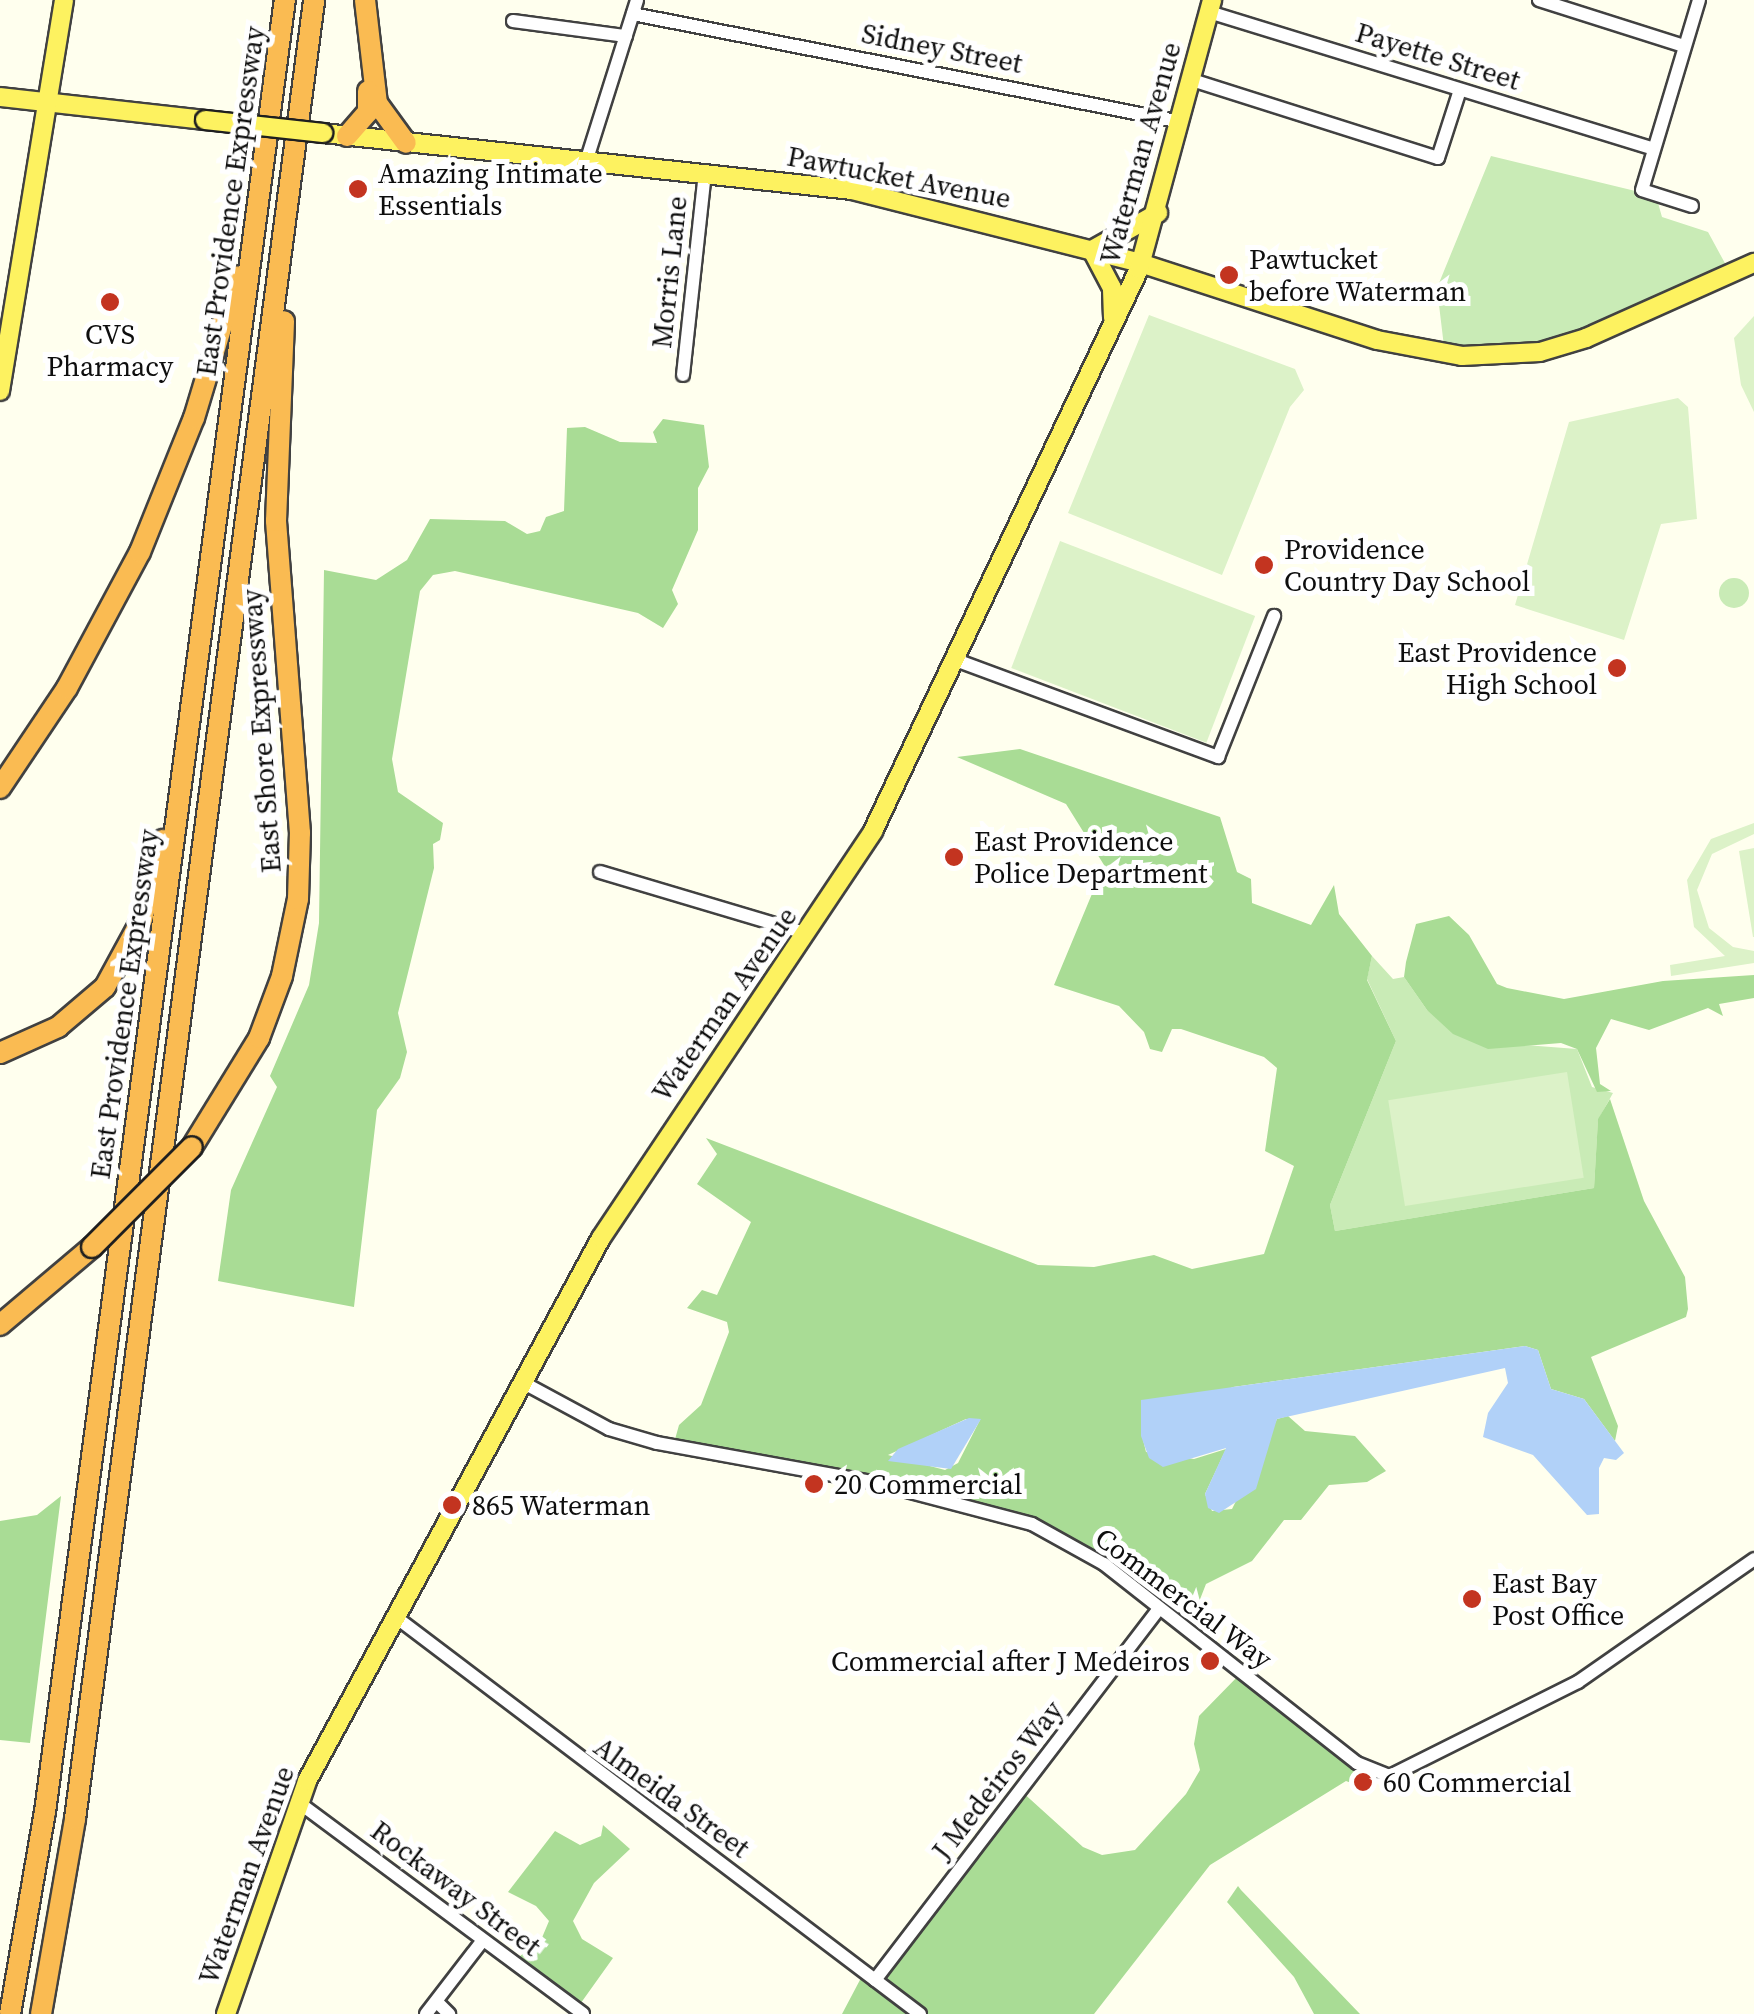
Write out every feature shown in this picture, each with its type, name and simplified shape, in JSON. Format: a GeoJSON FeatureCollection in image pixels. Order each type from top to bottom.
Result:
{"type":"FeatureCollection","features":[{"type":"Feature","properties":{"kind":"highway","name":"East Providence Expressway"},"geometry":{"type":"LineString","coordinates":[[10,2014],[43,1827],[285,0]]}},
{"type":"Feature","properties":{"kind":"highway","name":"East Providence Expressway"},"geometry":{"type":"LineString","coordinates":[[41,2014],[69,1863],[314,0]]}},
{"type":"Feature","properties":{"kind":"highway"},"geometry":{"type":"LineString","coordinates":[[365,0],[379,110],[406,143]]}},
{"type":"Feature","properties":{"kind":"highway"},"geometry":{"type":"LineString","coordinates":[[348,136],[368,112],[370,45]]}},
{"type":"Feature","properties":{"kind":"highway","name":"East Shore Expressway"},"geometry":{"type":"LineString","coordinates":[[0,1308],[92,1248],[192,1147],[259,1038],[282,976],[298,899],[300,833],[276,499],[294,154]]}},
{"type":"Feature","properties":{"kind":"highway"},"geometry":{"type":"LineString","coordinates":[[0,788],[94,642],[166,494],[201,399],[259,191]]}},
{"type":"Feature","properties":{"kind":"highway"},"geometry":{"type":"LineString","coordinates":[[0,1053],[66,1021],[106,986],[124,958],[142,918],[184,761]]}},
{"type":"Feature","properties":{"kind":"highway"},"geometry":{"type":"LineString","coordinates":[[0,1326],[92,1248]]}},
{"type":"Feature","properties":{"kind":"main road"},"geometry":{"type":"LineString","coordinates":[[0,391],[64,0]]}},
{"type":"Feature","properties":{"kind":"main road","name":"Waterman Avenue"},"geometry":{"type":"LineString","coordinates":[[226,2014],[298,1802],[522,1382],[626,1197],[874,831],[1141,264],[1210,6]]}},
{"type":"Feature","properties":{"kind":"main road","name":"Pawtucket Avenue"},"geometry":{"type":"LineString","coordinates":[[0,97],[852,190],[1092,250],[1377,340],[1486,358],[1586,338],[1754,263]]}},
{"type":"Feature","properties":{"kind":"main road"},"geometry":{"type":"LineString","coordinates":[[1113,321],[1112,288],[1092,250],[1158,212]]}},
{"type":"Feature","properties":{"kind":"street"},"geometry":{"type":"LineString","coordinates":[[1539,0],[1684,46]]}},
{"type":"Feature","properties":{"kind":"street"},"geometry":{"type":"LineString","coordinates":[[1692,206],[1642,190],[1699,0]]}},
{"type":"Feature","properties":{"kind":"street","name":"Payette Street"},"geometry":{"type":"LineString","coordinates":[[1210,6],[1653,150]]}},
{"type":"Feature","properties":{"kind":"street"},"geometry":{"type":"LineString","coordinates":[[586,162],[635,7]]}},
{"type":"Feature","properties":{"kind":"street","name":"Sidney Street"},"geometry":{"type":"LineString","coordinates":[[635,7],[1181,122]]}},
{"type":"Feature","properties":{"kind":"street"},"geometry":{"type":"LineString","coordinates":[[514,20],[626,36]]}},
{"type":"Feature","properties":{"kind":"street"},"geometry":{"type":"LineString","coordinates":[[1192,80],[1438,158],[1460,90]]}},
{"type":"Feature","properties":{"kind":"street","name":"Morris Lane"},"geometry":{"type":"LineString","coordinates":[[684,375],[705,173]]}},
{"type":"Feature","properties":{"kind":"street"},"geometry":{"type":"LineString","coordinates":[[953,659],[1218,757],[1274,616]]}},
{"type":"Feature","properties":{"kind":"street"},"geometry":{"type":"LineString","coordinates":[[600,872],[806,933]]}},
{"type":"Feature","properties":{"kind":"street","name":"Commercial Way"},"geometry":{"type":"LineString","coordinates":[[522,1382],[609,1429],[656,1442],[1002,1511],[1076,1546],[1357,1762],[1390,1776],[1578,1682],[1754,1559]]}},
{"type":"Feature","properties":{"kind":"street","name":"J Medeiros Way"},"geometry":{"type":"LineString","coordinates":[[875,1980],[1158,1610]]}},
{"type":"Feature","properties":{"kind":"street","name":"Almeida Street"},"geometry":{"type":"LineString","coordinates":[[397,1618],[920,2014]]}},
{"type":"Feature","properties":{"kind":"street","name":"Rockaway Street"},"geometry":{"type":"LineString","coordinates":[[298,1802],[583,2014]]}},
{"type":"Feature","properties":{"kind":"street"},"geometry":{"type":"LineString","coordinates":[[426,2014],[438,2004],[483,1940]]}},
{"type":"Feature","properties":{"kind":"street"},"geometry":{"type":"LineString","coordinates":[[438,2004],[449,2014]]}},
{"type":"Feature","properties":{"kind":"green space"},"geometry":{"type":"Polygon","coordinates":[[[1491,156],[1656,196],[1662,217],[1708,232],[1733,278],[1555,350],[1445,355],[1437,288],[1491,156]]]}},
{"type":"Feature","properties":{"kind":"green space"},"geometry":{"type":"Polygon","coordinates":[[[1149,315],[1295,369],[1304,390],[1290,407],[1222,575],[1068,513],[1149,315]]]}},
{"type":"Feature","properties":{"kind":"green space"},"geometry":{"type":"Polygon","coordinates":[[[1754,316],[1754,412],[1741,385],[1734,338],[1754,316]]]}},
{"type":"Feature","properties":{"kind":"green space"},"geometry":{"type":"Polygon","coordinates":[[[1678,398],[1688,407],[1697,519],[1661,524],[1624,640],[1515,605],[1569,422],[1678,398]]]}},
{"type":"Feature","properties":{"kind":"green space"},"geometry":{"type":"Polygon","coordinates":[[[663,419],[704,425],[709,467],[698,488],[698,530],[672,590],[678,604],[663,628],[638,613],[455,571],[433,575],[420,591],[392,759],[398,792],[443,823],[440,840],[433,844],[434,868],[398,1013],[407,1052],[400,1078],[377,1110],[354,1307],[218,1281],[231,1190],[277,1087],[270,1076],[309,985],[319,923],[324,570],[376,580],[407,560],[430,519],[505,521],[527,534],[540,531],[546,517],[564,511],[567,428],[585,427],[620,442],[657,443],[653,432],[663,419]]]}},
{"type":"Feature","properties":{"kind":"green space"},"geometry":{"type":"Polygon","coordinates":[[[1060,541],[1255,616],[1206,743],[1011,668],[1060,541]]]}},
{"type":"Feature","properties":{"kind":"green space"},"geometry":{"type":"Polygon","coordinates":[[[1734,578],[1745,582],[1749,593],[1745,604],[1734,608],[1723,604],[1719,593],[1723,582],[1734,578]]]}},
{"type":"Feature","properties":{"kind":"green space"},"geometry":{"type":"Polygon","coordinates":[[[1020,749],[1220,817],[1237,872],[1251,879],[1252,903],[1311,925],[1334,885],[1339,914],[1372,956],[1367,980],[1396,1041],[1330,1205],[1335,1231],[1594,1188],[1598,1119],[1610,1099],[1644,1201],[1685,1277],[1688,1309],[1686,1317],[1591,1357],[1618,1426],[1615,1441],[1584,1399],[1551,1389],[1538,1350],[1525,1346],[1233,1387],[1141,1431],[1146,1452],[1194,1459],[1226,1449],[1205,1494],[1212,1511],[1232,1509],[1277,1419],[1288,1416],[1305,1431],[1355,1436],[1386,1471],[1367,1482],[1329,1485],[1301,1520],[1284,1520],[1252,1561],[1206,1584],[1195,1612],[1172,1600],[1161,1613],[1038,1525],[674,1443],[679,1425],[701,1405],[729,1332],[727,1322],[687,1308],[702,1290],[717,1295],[751,1222],[697,1184],[717,1154],[706,1138],[1038,1265],[1094,1267],[1154,1255],[1192,1269],[1264,1254],[1294,1166],[1265,1151],[1277,1068],[1264,1057],[1181,1029],[1172,1029],[1162,1052],[1150,1049],[1144,1032],[1119,1006],[1054,985],[1104,865],[1066,804],[957,757],[1020,749]],[[966,1419],[888,1455],[945,1470],[958,1463],[980,1420],[966,1419]]]}},
{"type":"Feature","properties":{"kind":"green space"},"geometry":{"type":"Polygon","coordinates":[[[1754,823],[1754,834],[1712,854],[1697,890],[1709,928],[1733,947],[1754,951],[1754,963],[1671,976],[1670,965],[1725,956],[1694,927],[1687,880],[1711,839],[1754,823]]]}},
{"type":"Feature","properties":{"kind":"green space"},"geometry":{"type":"Polygon","coordinates":[[[1754,848],[1754,937],[1753,937],[1739,851],[1754,848]]]}},
{"type":"Feature","properties":{"kind":"green space"},"geometry":{"type":"Polygon","coordinates":[[[1449,916],[1469,935],[1497,984],[1507,988],[1564,999],[1663,981],[1754,975],[1754,998],[1719,1004],[1723,1016],[1708,1008],[1649,1030],[1611,1019],[1596,1048],[1600,1084],[1611,1091],[1597,1092],[1577,1049],[1561,1043],[1488,1049],[1453,1034],[1427,1010],[1404,977],[1406,962],[1416,924],[1449,916]]]}},
{"type":"Feature","properties":{"kind":"green space"},"geometry":{"type":"Polygon","coordinates":[[[1372,956],[1393,979],[1404,977],[1427,1010],[1525,1045],[1577,1049],[1592,1087],[1613,1093],[1598,1120],[1594,1188],[1335,1231],[1330,1205],[1396,1041],[1367,979],[1372,956]]]}},
{"type":"Feature","properties":{"kind":"green space"},"geometry":{"type":"Polygon","coordinates":[[[1567,1072],[1584,1178],[1405,1206],[1388,1100],[1567,1072]]]}},
{"type":"Feature","properties":{"kind":"green space"},"geometry":{"type":"Polygon","coordinates":[[[61,1496],[30,1743],[0,1740],[0,1521],[37,1515],[61,1496]]]}},
{"type":"Feature","properties":{"kind":"green space"},"geometry":{"type":"Polygon","coordinates":[[[1242,1672],[1380,1777],[1362,1787],[1346,1781],[1210,1865],[1094,2014],[842,2014],[861,1978],[873,1977],[1020,1790],[1083,1847],[1102,1855],[1135,1850],[1186,1794],[1200,1770],[1194,1744],[1199,1716],[1242,1672]]]}},
{"type":"Feature","properties":{"kind":"green space"},"geometry":{"type":"Polygon","coordinates":[[[603,1825],[630,1849],[594,1883],[573,1921],[582,1939],[613,1958],[578,2007],[515,1960],[541,1940],[549,1921],[536,1906],[508,1892],[555,1831],[580,1845],[601,1836],[603,1825]]]}},
{"type":"Feature","properties":{"kind":"green space"},"geometry":{"type":"Polygon","coordinates":[[[1238,1886],[1360,2014],[1314,2014],[1294,1977],[1227,1902],[1238,1886]]]}},
{"type":"Feature","properties":{"kind":"water"},"geometry":{"type":"Polygon","coordinates":[[[1525,1346],[1538,1350],[1551,1389],[1584,1399],[1624,1453],[1616,1460],[1604,1458],[1599,1468],[1599,1514],[1587,1515],[1533,1455],[1483,1437],[1488,1413],[1508,1383],[1505,1368],[1277,1419],[1256,1489],[1219,1513],[1208,1508],[1205,1494],[1226,1448],[1163,1467],[1149,1458],[1141,1436],[1141,1400],[1525,1346]]]}},
{"type":"Feature","properties":{"kind":"water"},"geometry":{"type":"Polygon","coordinates":[[[969,1418],[981,1419],[951,1469],[888,1461],[898,1449],[969,1418]]]}},
{"type":"Feature","properties":{"kind":"place","name":"Amazing Intimate Essentials"},"geometry":{"type":"Point","coordinates":[358,189]}},
{"type":"Feature","properties":{"kind":"place","name":"Pawtucket before Waterman"},"geometry":{"type":"Point","coordinates":[1229,275]}},
{"type":"Feature","properties":{"kind":"place","name":"CVS Pharmacy"},"geometry":{"type":"Point","coordinates":[110,302]}},
{"type":"Feature","properties":{"kind":"place","name":"Providence Country Day School"},"geometry":{"type":"Point","coordinates":[1264,565]}},
{"type":"Feature","properties":{"kind":"place","name":"East Providence High School"},"geometry":{"type":"Point","coordinates":[1617,668]}},
{"type":"Feature","properties":{"kind":"place","name":"East Providence Police Department"},"geometry":{"type":"Point","coordinates":[954,857]}},
{"type":"Feature","properties":{"kind":"place","name":"20 Commercial"},"geometry":{"type":"Point","coordinates":[814,1484]}},
{"type":"Feature","properties":{"kind":"place","name":"865 Waterman"},"geometry":{"type":"Point","coordinates":[452,1505]}},
{"type":"Feature","properties":{"kind":"place","name":"East Bay Post Office"},"geometry":{"type":"Point","coordinates":[1472,1599]}},
{"type":"Feature","properties":{"kind":"place","name":"Commercial after J Medeiros"},"geometry":{"type":"Point","coordinates":[1210,1661]}},
{"type":"Feature","properties":{"kind":"place","name":"60 Commercial"},"geometry":{"type":"Point","coordinates":[1363,1782]}}]}
